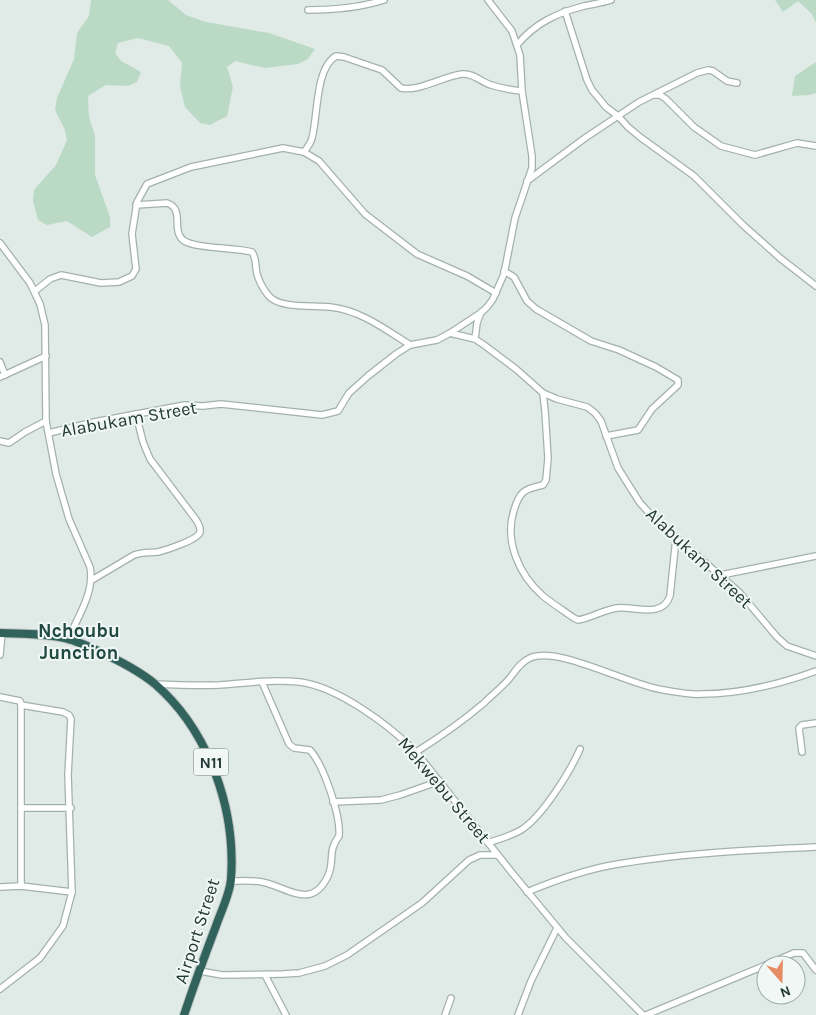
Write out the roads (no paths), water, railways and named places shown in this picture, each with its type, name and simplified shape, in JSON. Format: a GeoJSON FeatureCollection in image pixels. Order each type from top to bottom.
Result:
{"type":"FeatureCollection","features":[{"type":"Feature","properties":{"kind":"highway","name":"Airport Street"},"geometry":{"type":"LineString","coordinates":[[1,633],[68,638],[119,660],[154,684],[182,713],[207,754],[216,776],[229,829],[232,846],[231,881],[184,1015]]}},
{"type":"Feature","properties":{"kind":"street"},"geometry":{"type":"LineString","coordinates":[[308,10],[340,10],[369,5],[384,0]]}},
{"type":"Feature","properties":{"kind":"street"},"geometry":{"type":"LineString","coordinates":[[450,333],[482,312],[496,293],[504,271],[514,218],[533,162],[522,91],[520,55],[512,31],[488,0]]}},
{"type":"Feature","properties":{"kind":"street"},"geometry":{"type":"LineString","coordinates":[[517,45],[526,33],[537,25],[565,11],[611,0]]}},
{"type":"Feature","properties":{"kind":"street"},"geometry":{"type":"LineString","coordinates":[[565,11],[590,85],[606,107],[640,137],[694,176],[743,225],[780,258],[816,286]]}},
{"type":"Feature","properties":{"kind":"street"},"geometry":{"type":"LineString","coordinates":[[304,152],[312,139],[324,75],[329,62],[336,56],[382,70],[401,88],[462,74],[470,74],[488,85],[522,91]]}},
{"type":"Feature","properties":{"kind":"street"},"geometry":{"type":"LineString","coordinates":[[528,181],[585,138],[639,102],[697,73],[708,70],[718,73],[727,81],[737,83]]}},
{"type":"Feature","properties":{"kind":"street"},"geometry":{"type":"LineString","coordinates":[[655,95],[660,95],[694,127],[721,146],[754,154],[797,143],[816,146]]}},
{"type":"Feature","properties":{"kind":"street"},"geometry":{"type":"LineString","coordinates":[[35,291],[50,279],[61,276],[101,283],[119,282],[132,276],[136,269],[132,234],[136,205],[147,184],[191,167],[283,148],[304,152],[319,161],[365,214],[417,254],[467,276],[496,293]]}},
{"type":"Feature","properties":{"kind":"street"},"geometry":{"type":"LineString","coordinates":[[136,205],[171,204],[176,210],[178,234],[190,244],[235,248],[252,252],[255,258],[257,275],[268,296],[275,302],[283,305],[344,308],[355,312],[410,345]]}},
{"type":"Feature","properties":{"kind":"street"},"geometry":{"type":"LineString","coordinates":[[0,243],[35,291],[45,325],[46,422],[56,474],[68,519],[90,566],[92,580],[82,609],[68,638]]}},
{"type":"Feature","properties":{"kind":"street"},"geometry":{"type":"LineString","coordinates":[[504,271],[514,277],[530,304],[536,309],[591,341],[619,350],[656,367],[678,380],[678,385],[652,409],[638,430],[606,436]]}},
{"type":"Feature","properties":{"kind":"street"},"geometry":{"type":"LineString","coordinates":[[475,339],[477,323],[482,312]]}},
{"type":"Feature","properties":{"kind":"street","name":"Alabukam Street"},"geometry":{"type":"LineString","coordinates":[[49,433],[186,405],[221,404],[322,415],[338,411],[349,393],[368,376],[410,345],[436,340],[450,333],[475,339],[516,369],[543,393],[556,400],[587,407],[599,416],[618,468],[631,489],[653,517],[739,592],[777,637],[788,646],[816,656]]}},
{"type":"Feature","properties":{"kind":"street"},"geometry":{"type":"LineString","coordinates":[[0,362],[2,376],[46,356]]}},
{"type":"Feature","properties":{"kind":"street"},"geometry":{"type":"LineString","coordinates":[[543,393],[546,411],[548,458],[546,480],[543,485],[526,489],[518,499],[512,517],[510,537],[518,564],[542,595],[578,620],[618,608],[646,611],[664,606],[668,603],[670,596],[676,538]]}},
{"type":"Feature","properties":{"kind":"street"},"geometry":{"type":"LineString","coordinates":[[92,580],[134,555],[159,552],[172,548],[194,538],[200,533],[200,527],[194,517],[150,460],[136,414]]}},
{"type":"Feature","properties":{"kind":"street"},"geometry":{"type":"LineString","coordinates":[[0,441],[9,443],[25,432],[46,422]]}},
{"type":"Feature","properties":{"kind":"street"},"geometry":{"type":"LineString","coordinates":[[721,575],[816,556]]}},
{"type":"Feature","properties":{"kind":"street"},"geometry":{"type":"LineString","coordinates":[[0,655],[1,633]]}},
{"type":"Feature","properties":{"kind":"street"},"geometry":{"type":"LineString","coordinates":[[416,752],[481,705],[508,680],[518,667],[531,657],[544,655],[570,660],[645,686],[701,694],[749,690],[816,670]]}},
{"type":"Feature","properties":{"kind":"street"},"geometry":{"type":"LineString","coordinates":[[231,881],[261,882],[300,895],[314,893],[320,889],[327,878],[331,868],[332,846],[339,836],[337,817],[325,775],[313,753],[306,748],[294,748],[288,744],[262,682]]}},
{"type":"Feature","properties":{"kind":"street","name":"Mekwebu Street"},"geometry":{"type":"LineString","coordinates":[[154,684],[194,685],[299,682],[330,691],[379,719],[416,752],[557,928],[644,1015]]}},
{"type":"Feature","properties":{"kind":"street"},"geometry":{"type":"LineString","coordinates":[[0,697],[20,701],[22,705],[21,886]]}},
{"type":"Feature","properties":{"kind":"street"},"geometry":{"type":"LineString","coordinates":[[0,989],[40,958],[63,926],[72,892],[71,808],[68,775],[71,720],[69,715],[63,712],[22,705]]}},
{"type":"Feature","properties":{"kind":"street"},"geometry":{"type":"LineString","coordinates":[[802,752],[800,728],[802,725],[816,723]]}},
{"type":"Feature","properties":{"kind":"street"},"geometry":{"type":"LineString","coordinates":[[488,843],[520,830],[530,823],[571,769],[580,749]]}},
{"type":"Feature","properties":{"kind":"street"},"geometry":{"type":"LineString","coordinates":[[333,802],[381,800],[440,781]]}},
{"type":"Feature","properties":{"kind":"street"},"geometry":{"type":"LineString","coordinates":[[21,808],[71,808]]}},
{"type":"Feature","properties":{"kind":"street"},"geometry":{"type":"LineString","coordinates":[[527,892],[559,879],[617,864],[712,852],[816,847]]}},
{"type":"Feature","properties":{"kind":"street"},"geometry":{"type":"LineString","coordinates":[[200,971],[222,975],[265,975],[300,973],[325,966],[347,955],[422,903],[469,860],[480,855],[497,855]]}},
{"type":"Feature","properties":{"kind":"street"},"geometry":{"type":"LineString","coordinates":[[0,887],[21,886],[72,892]]}},
{"type":"Feature","properties":{"kind":"street"},"geometry":{"type":"LineString","coordinates":[[518,1015],[531,981],[557,928]]}},
{"type":"Feature","properties":{"kind":"street"},"geometry":{"type":"LineString","coordinates":[[789,955],[803,953],[805,955]]}},
{"type":"Feature","properties":{"kind":"street"},"geometry":{"type":"LineString","coordinates":[[806,957],[816,970]]}},
{"type":"Feature","properties":{"kind":"street"},"geometry":{"type":"LineString","coordinates":[[644,1015],[756,969]]}},
{"type":"Feature","properties":{"kind":"street"},"geometry":{"type":"LineString","coordinates":[[265,975],[286,1015]]}},
{"type":"Feature","properties":{"kind":"street"},"geometry":{"type":"LineString","coordinates":[[445,1015],[451,998]]}},
{"type":"Feature","properties":{"kind":"district","name":"Nchoubu Junction"},"geometry":{"type":"Point","coordinates":[79,642]}}]}
